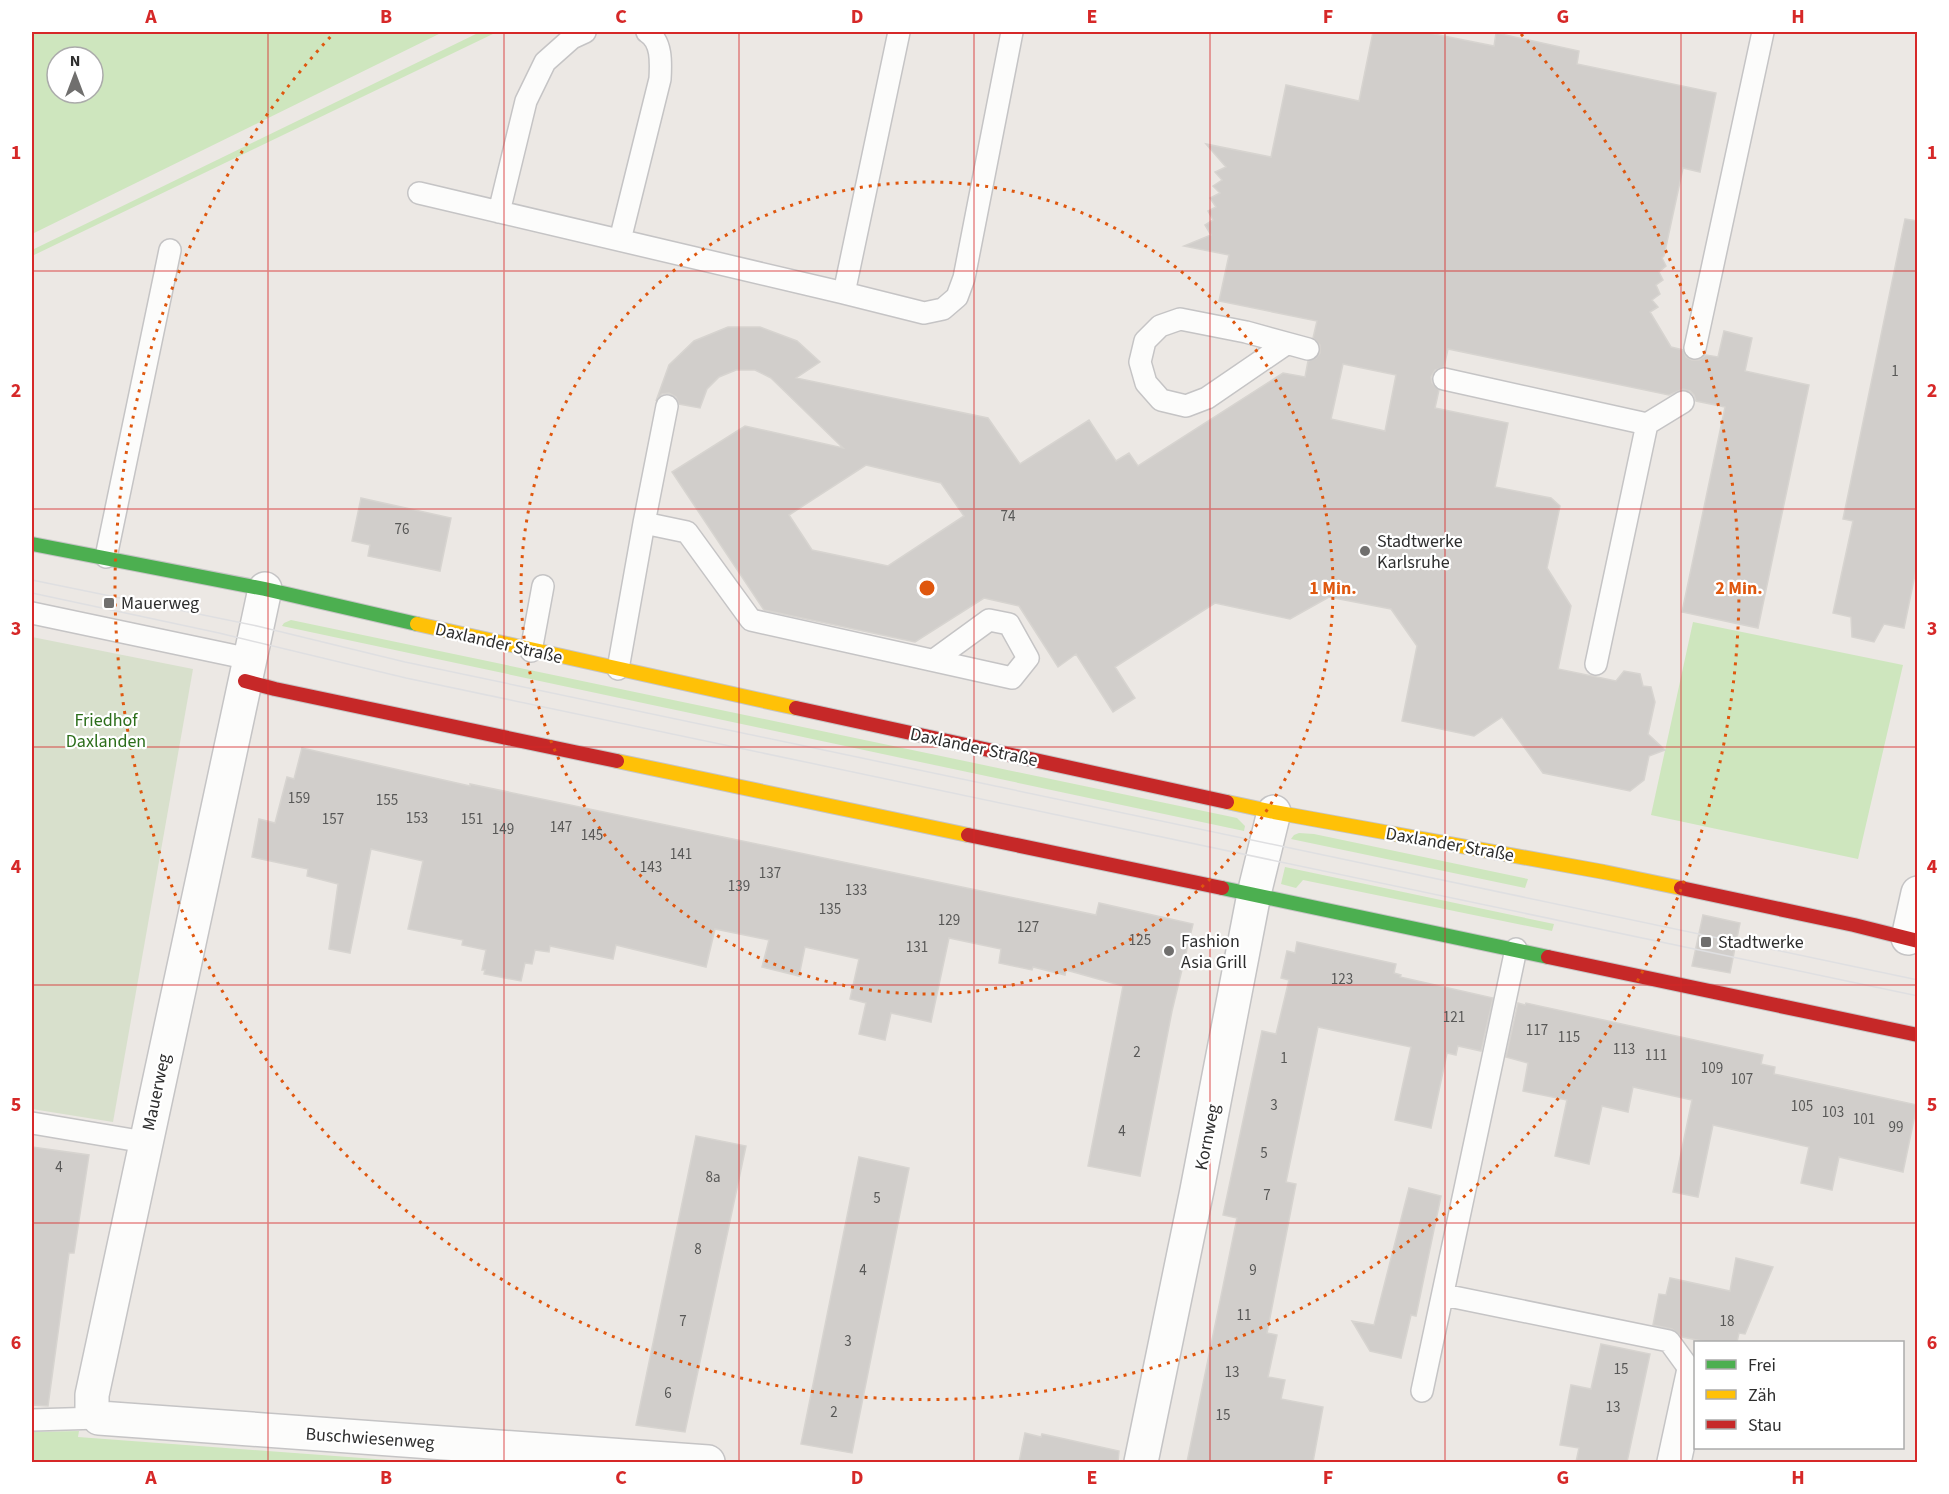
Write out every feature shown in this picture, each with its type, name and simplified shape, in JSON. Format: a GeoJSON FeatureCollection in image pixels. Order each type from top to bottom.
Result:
{"type":"FeatureCollection","features":[{"type":"Feature","properties":{"kind":"street","name":"Daxlander Straße"},"geometry":{"type":"LineString","coordinates":[[32,544],[265,589],[531,651],[1274,812],[1604,872],[1854,925],[1913,940]]}},
{"type":"Feature","properties":{"kind":"street","name":"Mauerweg"},"geometry":{"type":"LineString","coordinates":[[99,1418],[92,1408],[92,1395],[265,589]]}},
{"type":"Feature","properties":{"kind":"street"},"geometry":{"type":"LineString","coordinates":[[247,670],[275,688],[1917,1035]]}},
{"type":"Feature","properties":{"kind":"street","name":"Kornweg"},"geometry":{"type":"LineString","coordinates":[[1141,1462],[1254,894],[1274,812]]}},
{"type":"Feature","properties":{"kind":"street"},"geometry":{"type":"LineString","coordinates":[[1913,940],[1917,893]]}},
{"type":"Feature","properties":{"kind":"street"},"geometry":{"type":"LineString","coordinates":[[1674,1462],[1693,1374]]}},
{"type":"Feature","properties":{"kind":"street","name":"Buschwiesenweg"},"geometry":{"type":"LineString","coordinates":[[99,1418],[708,1462]]}},
{"type":"Feature","properties":{"kind":"lane"},"geometry":{"type":"LineString","coordinates":[[499,212],[526,100],[545,62],[572,38],[585,32]]}},
{"type":"Feature","properties":{"kind":"lane"},"geometry":{"type":"LineString","coordinates":[[620,240],[660,79],[662,58],[654,36],[647,32]]}},
{"type":"Feature","properties":{"kind":"lane"},"geometry":{"type":"LineString","coordinates":[[844,293],[899,32]]}},
{"type":"Feature","properties":{"kind":"lane"},"geometry":{"type":"LineString","coordinates":[[419,192],[924,313],[943,309],[957,297],[964,278],[1012,32]]}},
{"type":"Feature","properties":{"kind":"lane"},"geometry":{"type":"LineString","coordinates":[[1695,348],[1763,32]]}},
{"type":"Feature","properties":{"kind":"lane"},"geometry":{"type":"LineString","coordinates":[[106,557],[170,249]]}},
{"type":"Feature","properties":{"kind":"lane"},"geometry":{"type":"LineString","coordinates":[[1286,344],[1207,398],[1186,406],[1161,400],[1146,383],[1140,362],[1145,342],[1160,326],[1180,319],[1246,332],[1308,349]]}},
{"type":"Feature","properties":{"kind":"lane"},"geometry":{"type":"LineString","coordinates":[[1444,379],[1647,424],[1683,402]]}},
{"type":"Feature","properties":{"kind":"lane"},"geometry":{"type":"LineString","coordinates":[[618,669],[667,406]]}},
{"type":"Feature","properties":{"kind":"lane"},"geometry":{"type":"LineString","coordinates":[[1596,664],[1647,424]]}},
{"type":"Feature","properties":{"kind":"lane"},"geometry":{"type":"LineString","coordinates":[[644,523],[687,532],[751,620],[934,660]]}},
{"type":"Feature","properties":{"kind":"lane"},"geometry":{"type":"LineString","coordinates":[[531,651],[543,586]]}},
{"type":"Feature","properties":{"kind":"lane"},"geometry":{"type":"LineString","coordinates":[[32,613],[247,670]]}},
{"type":"Feature","properties":{"kind":"lane"},"geometry":{"type":"LineString","coordinates":[[1422,1391],[1516,949]]}},
{"type":"Feature","properties":{"kind":"lane"},"geometry":{"type":"LineString","coordinates":[[32,1123],[145,1142]]}},
{"type":"Feature","properties":{"kind":"lane"},"geometry":{"type":"LineString","coordinates":[[1444,1295],[1669,1341],[1693,1374]]}},
{"type":"Feature","properties":{"kind":"lane","name":"Buschwiesenweg"},"geometry":{"type":"LineString","coordinates":[[32,1420],[99,1418]]}},
{"type":"Feature","properties":{"kind":"green space"},"geometry":{"type":"Polygon","coordinates":[[[32,32],[443,32],[32,234],[32,32]]]}},
{"type":"Feature","properties":{"kind":"green space"},"geometry":{"type":"Polygon","coordinates":[[[480,32],[497,32],[32,256],[32,250],[480,32]]]}},
{"type":"Feature","properties":{"kind":"green space"},"geometry":{"type":"Polygon","coordinates":[[[291,620],[1237,818],[1245,826],[1244,831],[282,626],[291,620]]]}},
{"type":"Feature","properties":{"kind":"green space"},"geometry":{"type":"Polygon","coordinates":[[[1693,622],[1903,665],[1858,859],[1651,815],[1693,622]]]}},
{"type":"Feature","properties":{"kind":"green space","name":"Friedhof Daxlanden"},"geometry":{"type":"Polygon","coordinates":[[[32,637],[193,669],[113,1122],[32,1109],[32,637]]]}},
{"type":"Feature","properties":{"kind":"green space"},"geometry":{"type":"Polygon","coordinates":[[[1299,833],[1314,834],[1528,879],[1525,888],[1291,839],[1299,833]]]}},
{"type":"Feature","properties":{"kind":"green space"},"geometry":{"type":"Polygon","coordinates":[[[1285,867],[1554,924],[1552,931],[1303,880],[1296,888],[1281,884],[1285,867]]]}},
{"type":"Feature","properties":{"kind":"green space"},"geometry":{"type":"Polygon","coordinates":[[[79,1431],[78,1437],[416,1462],[32,1462],[32,1432],[79,1431]]]}},
{"type":"Feature","properties":{"kind":"building"},"geometry":{"type":"Polygon","coordinates":[[[1373,32],[1424,32],[1494,46],[1496,33],[1579,51],[1577,64],[1716,93],[1700,172],[1683,168],[1662,258],[1666,266],[1659,272],[1663,280],[1656,285],[1660,294],[1652,300],[1658,307],[1650,312],[1671,347],[1683,350],[1686,357],[1692,360],[1699,360],[1706,355],[1718,357],[1724,331],[1752,338],[1745,371],[1809,385],[1758,628],[1682,612],[1725,407],[1696,401],[1690,391],[1683,389],[1669,395],[1448,349],[1444,367],[1435,370],[1431,377],[1432,383],[1439,390],[1435,408],[1508,423],[1495,487],[1551,498],[1560,506],[1547,568],[1571,606],[1558,669],[1616,681],[1624,671],[1640,674],[1643,686],[1651,687],[1655,702],[1648,734],[1665,750],[1649,756],[1644,780],[1630,791],[1543,773],[1502,717],[1474,736],[1402,721],[1417,646],[1391,609],[1329,597],[1290,619],[1215,603],[1115,667],[1135,698],[1113,712],[1076,654],[1058,667],[1019,606],[984,598],[915,642],[764,610],[672,472],[745,426],[843,448],[771,378],[755,370],[736,370],[719,377],[707,389],[700,408],[679,404],[676,397],[669,393],[662,394],[656,401],[669,365],[694,341],[728,327],[760,327],[797,341],[820,362],[796,378],[988,418],[1020,464],[1089,420],[1116,461],[1129,453],[1138,466],[1283,373],[1305,377],[1308,361],[1316,358],[1320,353],[1320,345],[1313,338],[1317,321],[1219,301],[1229,255],[1184,246],[1211,235],[1205,225],[1213,220],[1208,211],[1216,207],[1210,198],[1220,193],[1213,186],[1222,180],[1215,172],[1226,167],[1206,144],[1271,157],[1286,85],[1359,101],[1373,32]],[[1343,364],[1331,419],[1385,431],[1396,375],[1343,364]],[[866,465],[789,515],[812,550],[888,566],[964,516],[941,483],[866,465]]]}},
{"type":"Feature","properties":{"kind":"building"},"geometry":{"type":"Polygon","coordinates":[[[1905,219],[1917,221],[1917,565],[1904,628],[1884,624],[1874,642],[1852,637],[1851,617],[1833,613],[1853,521],[1843,519],[1905,219]]]}},
{"type":"Feature","properties":{"kind":"building"},"geometry":{"type":"Polygon","coordinates":[[[361,498],[451,518],[440,571],[368,556],[370,545],[352,541],[361,498]]]}},
{"type":"Feature","properties":{"kind":"building"},"geometry":{"type":"Polygon","coordinates":[[[302,748],[470,786],[470,784],[1096,915],[1099,903],[1193,924],[1172,1011],[1140,1176],[1088,1166],[1123,986],[1066,970],[1065,975],[1033,967],[1032,970],[999,963],[1001,949],[949,938],[931,1022],[891,1013],[885,1040],[859,1034],[866,1003],[850,999],[859,959],[805,947],[799,976],[762,967],[769,940],[715,929],[706,967],[616,945],[613,959],[550,946],[549,952],[535,950],[532,964],[525,963],[521,981],[484,974],[485,970],[482,970],[486,950],[462,945],[463,940],[408,929],[423,861],[371,849],[350,953],[329,949],[338,884],[307,876],[308,869],[252,857],[259,819],[275,823],[287,777],[294,779],[302,748]]]}},
{"type":"Feature","properties":{"kind":"building"},"geometry":{"type":"Polygon","coordinates":[[[1703,915],[1740,923],[1730,973],[1692,966],[1703,915]]]}},
{"type":"Feature","properties":{"kind":"building"},"geometry":{"type":"Polygon","coordinates":[[[1297,942],[1396,964],[1394,973],[1401,975],[1400,977],[1493,998],[1481,1051],[1458,1046],[1456,1055],[1447,1053],[1431,1128],[1395,1120],[1411,1047],[1318,1027],[1286,1182],[1296,1184],[1267,1333],[1277,1335],[1268,1377],[1285,1380],[1281,1399],[1323,1407],[1313,1462],[1187,1462],[1237,1218],[1223,1215],[1262,1031],[1276,1034],[1289,980],[1281,978],[1287,951],[1295,953],[1297,942]]]}},
{"type":"Feature","properties":{"kind":"building"},"geometry":{"type":"Polygon","coordinates":[[[1518,1003],[1763,1055],[1761,1064],[1775,1067],[1774,1074],[1917,1105],[1903,1172],[1839,1157],[1832,1190],[1801,1183],[1809,1147],[1713,1125],[1698,1197],[1673,1192],[1692,1100],[1633,1087],[1628,1112],[1602,1106],[1589,1164],[1555,1156],[1567,1100],[1523,1091],[1528,1063],[1506,1057],[1518,1003]]]}},
{"type":"Feature","properties":{"kind":"building"},"geometry":{"type":"Polygon","coordinates":[[[696,1136],[746,1146],[685,1432],[636,1425],[696,1136]]]}},
{"type":"Feature","properties":{"kind":"building"},"geometry":{"type":"Polygon","coordinates":[[[32,1147],[89,1155],[74,1253],[69,1253],[48,1406],[32,1405],[32,1147]]]}},
{"type":"Feature","properties":{"kind":"building"},"geometry":{"type":"Polygon","coordinates":[[[859,1157],[909,1168],[852,1453],[801,1444],[859,1157]]]}},
{"type":"Feature","properties":{"kind":"building"},"geometry":{"type":"Polygon","coordinates":[[[1409,1188],[1441,1196],[1416,1316],[1411,1315],[1401,1358],[1370,1351],[1352,1321],[1374,1325],[1409,1188]]]}},
{"type":"Feature","properties":{"kind":"building"},"geometry":{"type":"Polygon","coordinates":[[[1736,1258],[1773,1267],[1745,1334],[1739,1333],[1737,1341],[1702,1341],[1682,1337],[1672,1329],[1653,1325],[1659,1294],[1666,1295],[1670,1278],[1730,1291],[1736,1258]]]}},
{"type":"Feature","properties":{"kind":"building"},"geometry":{"type":"Polygon","coordinates":[[[1601,1344],[1650,1354],[1627,1462],[1576,1462],[1579,1448],[1560,1445],[1571,1385],[1591,1389],[1601,1344]]]}},
{"type":"Feature","properties":{"kind":"building"},"geometry":{"type":"Polygon","coordinates":[[[1025,1433],[1041,1437],[1042,1434],[1119,1451],[1118,1462],[1019,1462],[1025,1433]]]}},
{"type":"Feature","properties":{"kind":"tram line"},"geometry":{"type":"LineString","coordinates":[[32,580],[257,626],[405,662],[1918,980]]}},
{"type":"Feature","properties":{"kind":"tram line"},"geometry":{"type":"LineString","coordinates":[[32,593],[219,633],[406,678],[1918,996]]}},
{"type":"Feature","properties":{"kind":"traffic: fast"},"geometry":{"type":"LineString","coordinates":[[32,544],[265,589],[417,624]]}},
{"type":"Feature","properties":{"kind":"traffic: fast"},"geometry":{"type":"LineString","coordinates":[[1222,888],[1548,957]]}},
{"type":"Feature","properties":{"kind":"traffic: slow"},"geometry":{"type":"LineString","coordinates":[[417,624],[796,708]]}},
{"type":"Feature","properties":{"kind":"traffic: slow"},"geometry":{"type":"LineString","coordinates":[[617,761],[968,835]]}},
{"type":"Feature","properties":{"kind":"traffic: slow"},"geometry":{"type":"LineString","coordinates":[[1227,802],[1681,888]]}},
{"type":"Feature","properties":{"kind":"traffic: jam"},"geometry":{"type":"LineString","coordinates":[[245,681],[617,761]]}},
{"type":"Feature","properties":{"kind":"traffic: jam"},"geometry":{"type":"LineString","coordinates":[[796,708],[1227,802]]}},
{"type":"Feature","properties":{"kind":"traffic: jam"},"geometry":{"type":"LineString","coordinates":[[968,835],[1222,888]]}},
{"type":"Feature","properties":{"kind":"traffic: jam"},"geometry":{"type":"LineString","coordinates":[[1681,888],[1918,941]]}},
{"type":"Feature","properties":{"kind":"traffic: jam"},"geometry":{"type":"LineString","coordinates":[[1548,957],[1918,1035]]}},
{"type":"Feature","properties":{"kind":"place","name":"Stadtwerke Karlsruhe"},"geometry":{"type":"Point","coordinates":[1365,551]}},
{"type":"Feature","properties":{"kind":"place","name":"Mauerweg"},"geometry":{"type":"Point","coordinates":[109,603]}},
{"type":"Feature","properties":{"kind":"place","name":"Stadtwerke"},"geometry":{"type":"Point","coordinates":[1706,942]}},
{"type":"Feature","properties":{"kind":"place","name":"Fashion Asia Grill"},"geometry":{"type":"Point","coordinates":[1169,951]}}]}
